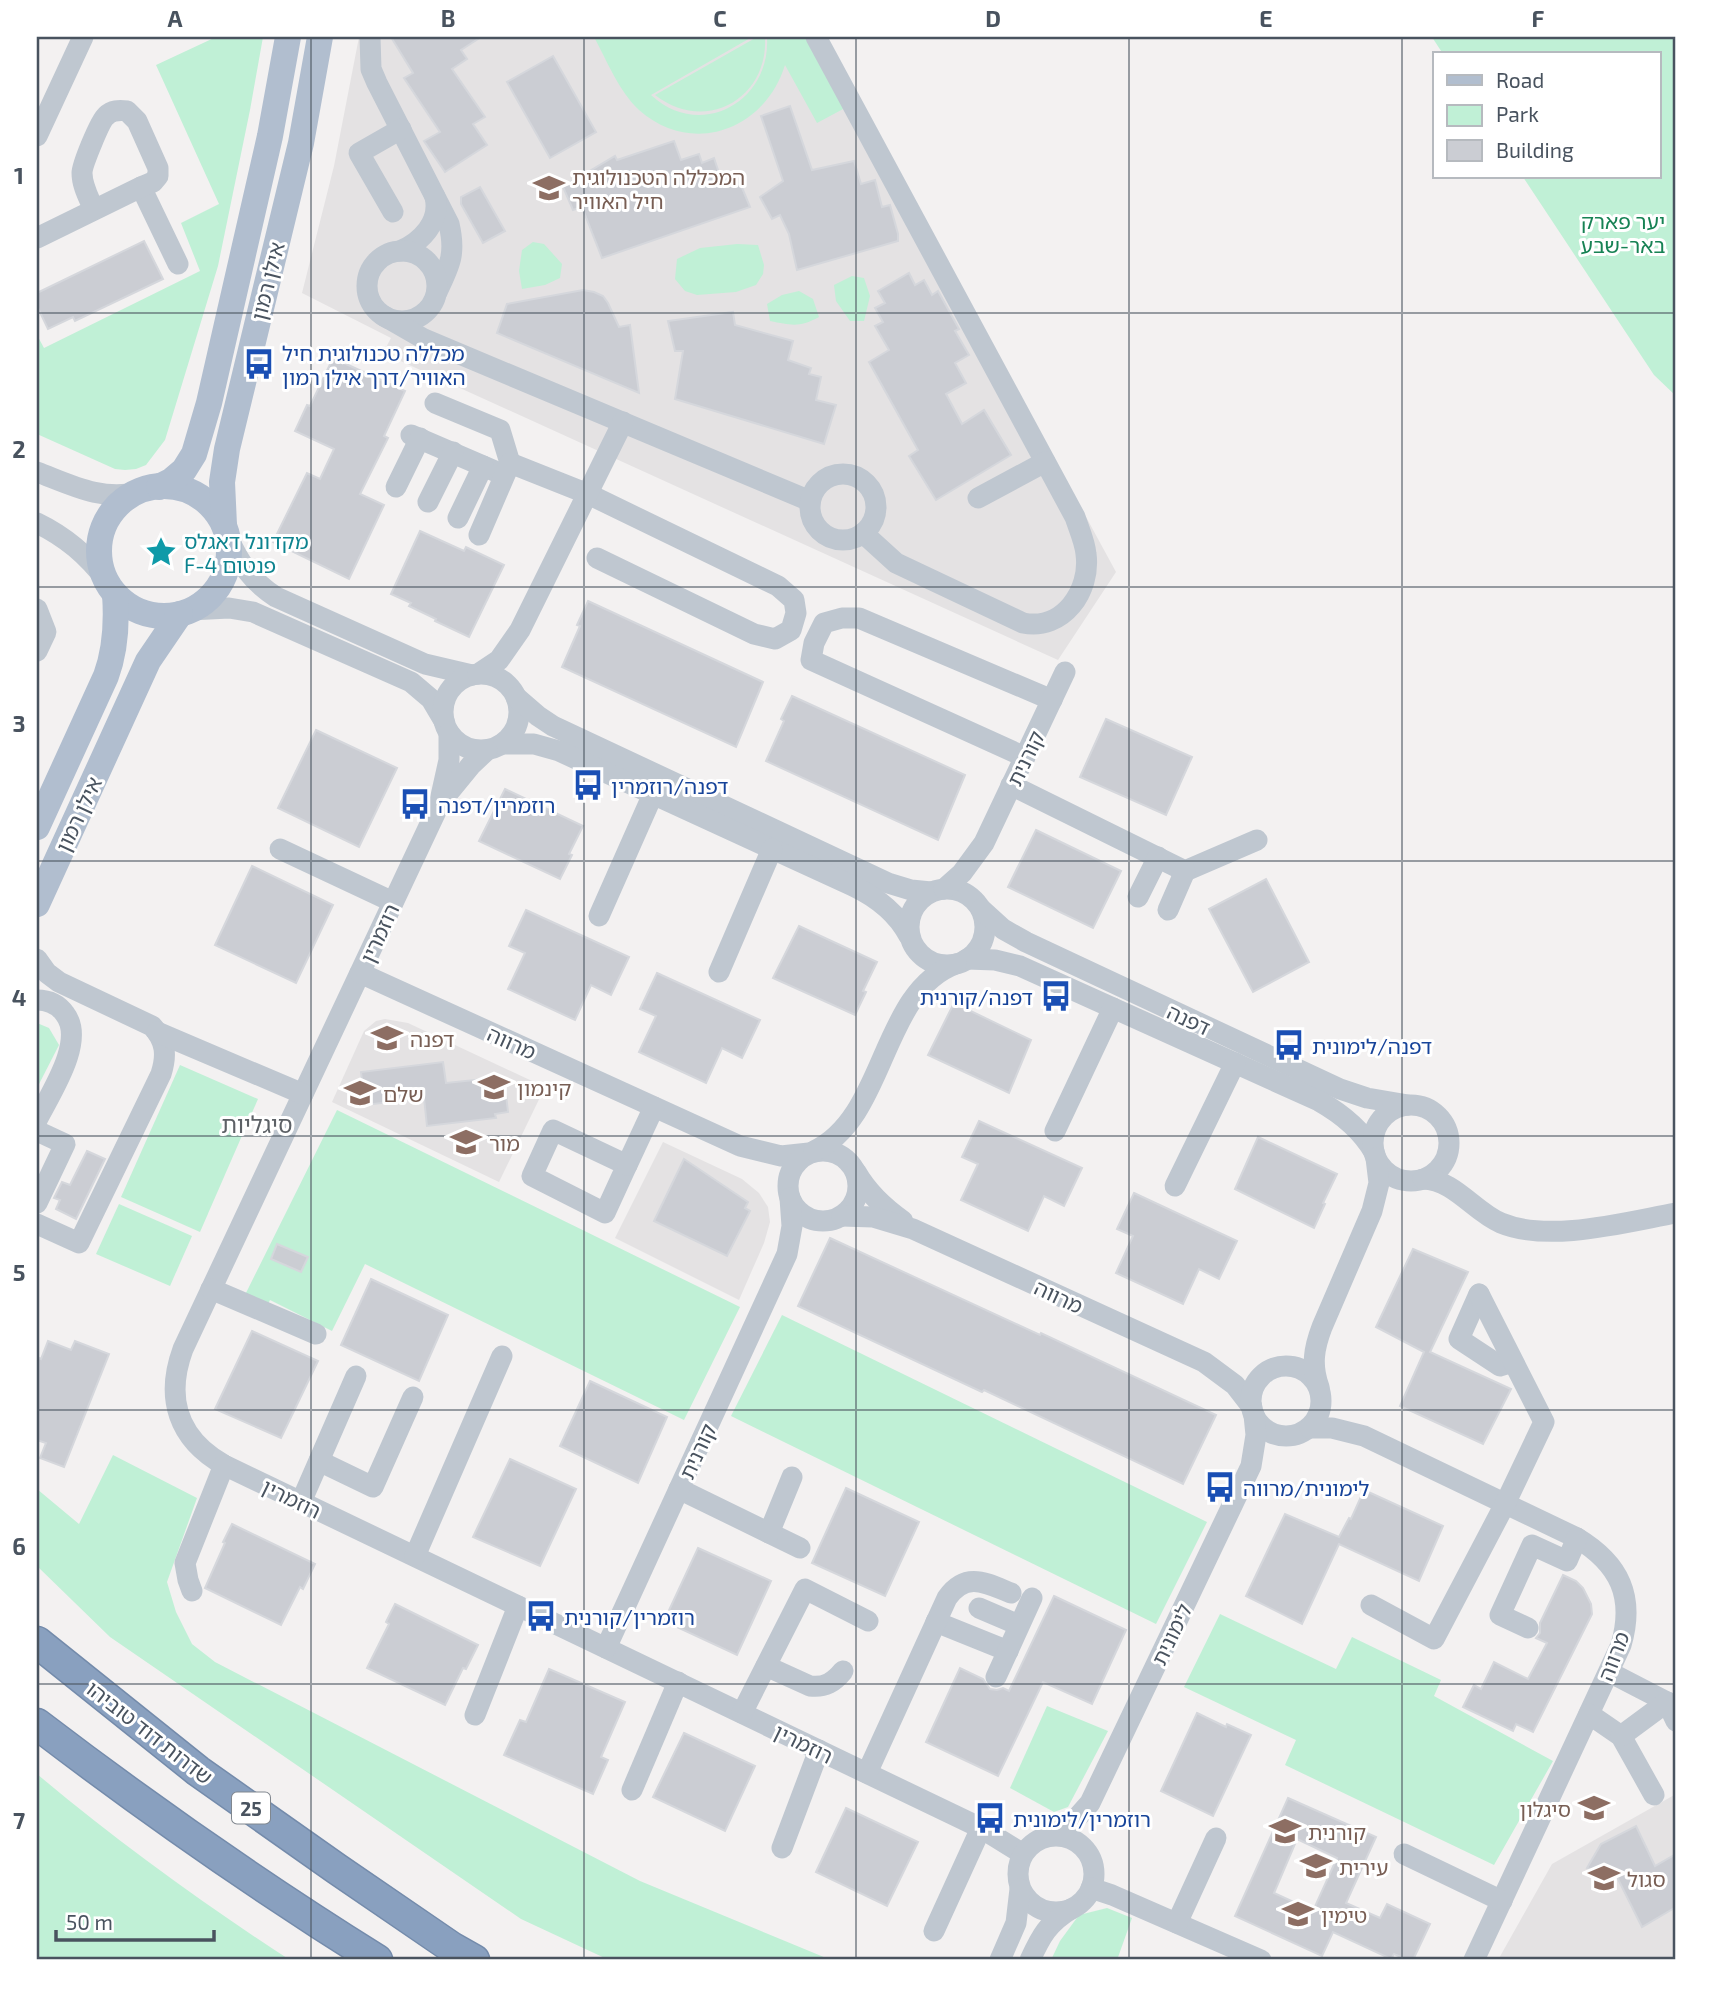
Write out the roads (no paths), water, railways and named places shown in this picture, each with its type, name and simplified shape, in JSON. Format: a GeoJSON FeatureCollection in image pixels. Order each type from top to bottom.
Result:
{"type":"FeatureCollection","features":[{"type":"Feature","properties":{"kind":"highway","name":"שדרות דוד טוביהו"},"geometry":{"type":"LineString","coordinates":[[37,1642],[198,1770],[337,1869],[474,1960]]}},
{"type":"Feature","properties":{"kind":"highway"},"geometry":{"type":"LineString","coordinates":[[37,1724],[124,1790],[290,1906],[377,1960]]}},
{"type":"Feature","properties":{"kind":"main road","name":"אילן רמון"},"geometry":{"type":"LineString","coordinates":[[149,489],[172,481],[184,470],[194,454],[209,403],[270,136],[288,37]]}},
{"type":"Feature","properties":{"kind":"main road","name":"אילן רמון"},"geometry":{"type":"LineString","coordinates":[[225,530],[222,482],[227,449],[301,143],[320,37]]}},
{"type":"Feature","properties":{"kind":"main road"},"geometry":{"type":"LineString","coordinates":[[179,488],[197,496],[213,509],[225,530],[229,555],[224,575],[214,593],[199,606],[185,612],[169,615],[149,614],[131,607],[111,588],[99,554],[101,534],[115,509],[130,496],[149,489],[179,488]]}},
{"type":"Feature","properties":{"kind":"main road","name":"אילן רמון"},"geometry":{"type":"LineString","coordinates":[[37,827],[113,656],[117,615],[111,588]]}},
{"type":"Feature","properties":{"kind":"main road","name":"אילן רמון"},"geometry":{"type":"LineString","coordinates":[[37,904],[148,661],[185,612]]}},
{"type":"Feature","properties":{"kind":"street"},"geometry":{"type":"LineString","coordinates":[[37,136],[83,37]]}},
{"type":"Feature","properties":{"kind":"street"},"geometry":{"type":"LineString","coordinates":[[370,37],[371,68],[449,224],[454,243],[451,260],[426,312],[406,321],[394,321],[384,316]]}},
{"type":"Feature","properties":{"kind":"street"},"geometry":{"type":"LineString","coordinates":[[816,37],[1075,517],[1086,552],[1085,582],[1071,607],[1058,617],[1037,626],[1023,623],[896,563],[863,533]]}},
{"type":"Feature","properties":{"kind":"street"},"geometry":{"type":"LineString","coordinates":[[37,238],[142,187],[158,176],[158,168],[137,121],[127,111],[115,110],[104,118],[83,166],[84,187],[94,210]]}},
{"type":"Feature","properties":{"kind":"street"},"geometry":{"type":"LineString","coordinates":[[393,212],[359,153],[401,130]]}},
{"type":"Feature","properties":{"kind":"street"},"geometry":{"type":"LineString","coordinates":[[142,187],[178,264]]}},
{"type":"Feature","properties":{"kind":"street"},"geometry":{"type":"LineString","coordinates":[[433,191],[435,215],[429,228],[411,247],[389,254],[372,268],[367,289],[375,309],[424,339],[453,352],[810,500]]}},
{"type":"Feature","properties":{"kind":"street"},"geometry":{"type":"LineString","coordinates":[[400,251],[420,256],[434,271],[437,281],[432,316],[440,336],[453,352]]}},
{"type":"Feature","properties":{"kind":"street"},"geometry":{"type":"LineString","coordinates":[[435,403],[500,430],[507,469],[479,536]]}},
{"type":"Feature","properties":{"kind":"street"},"geometry":{"type":"LineString","coordinates":[[494,747],[510,737],[520,712],[511,666],[520,630],[623,422]]}},
{"type":"Feature","properties":{"kind":"street"},"geometry":{"type":"LineString","coordinates":[[396,487],[416,437],[484,466],[507,469],[588,494],[778,586],[794,600],[796,613],[791,630],[775,639],[754,634],[597,558]]}},
{"type":"Feature","properties":{"kind":"street"},"geometry":{"type":"LineString","coordinates":[[428,502],[453,452]]}},
{"type":"Feature","properties":{"kind":"street"},"geometry":{"type":"LineString","coordinates":[[978,498],[1045,462]]}},
{"type":"Feature","properties":{"kind":"street"},"geometry":{"type":"LineString","coordinates":[[458,518],[484,466]]}},
{"type":"Feature","properties":{"kind":"street"},"geometry":{"type":"LineString","coordinates":[[37,472],[90,492],[118,495],[149,489]]}},
{"type":"Feature","properties":{"kind":"street"},"geometry":{"type":"LineString","coordinates":[[840,474],[850,475],[868,485],[874,495],[875,515],[863,533],[845,540],[825,535],[818,529],[812,520],[810,500],[821,482],[840,474]]}},
{"type":"Feature","properties":{"kind":"street"},"geometry":{"type":"LineString","coordinates":[[37,523],[64,537],[79,549],[93,562],[111,588]]}},
{"type":"Feature","properties":{"kind":"street"},"geometry":{"type":"LineString","coordinates":[[225,530],[246,570],[276,597],[425,664],[498,678],[538,716],[553,726],[888,883],[911,891],[955,890],[965,893],[979,907],[985,926],[984,937],[976,952],[962,962],[944,968],[910,1003]]}},
{"type":"Feature","properties":{"kind":"street"},"geometry":{"type":"LineString","coordinates":[[185,612],[229,608],[260,614],[411,682],[431,699],[456,742],[467,748],[528,744],[553,748],[870,895],[905,928],[918,952],[932,962],[944,965],[962,962]]}},
{"type":"Feature","properties":{"kind":"street"},"geometry":{"type":"LineString","coordinates":[[37,609],[46,632],[37,652]]}},
{"type":"Feature","properties":{"kind":"street"},"geometry":{"type":"LineString","coordinates":[[1025,757],[811,660],[814,643],[824,623],[842,618],[859,618],[1052,700]]}},
{"type":"Feature","properties":{"kind":"street"},"geometry":{"type":"LineString","coordinates":[[446,727],[443,706],[448,693],[458,682],[499,660],[520,630]]}},
{"type":"Feature","properties":{"kind":"street","name":"קורנית"},"geometry":{"type":"LineString","coordinates":[[937,890],[962,873],[984,843],[1065,672]]}},
{"type":"Feature","properties":{"kind":"street","name":"רוזמרין"},"geometry":{"type":"LineString","coordinates":[[439,805],[449,760],[446,727]]}},
{"type":"Feature","properties":{"kind":"street","name":"רוזמרין"},"geometry":{"type":"LineString","coordinates":[[494,747],[461,776],[439,805],[211,1289],[180,1356],[175,1377],[180,1417],[192,1440],[201,1450],[225,1465],[981,1828],[1023,1854]]}},
{"type":"Feature","properties":{"kind":"street"},"geometry":{"type":"LineString","coordinates":[[1011,785],[1185,871]]}},
{"type":"Feature","properties":{"kind":"street"},"geometry":{"type":"LineString","coordinates":[[599,916],[653,794]]}},
{"type":"Feature","properties":{"kind":"street"},"geometry":{"type":"LineString","coordinates":[[1168,910],[1185,871],[1257,840]]}},
{"type":"Feature","properties":{"kind":"street","name":"קורנית"},"geometry":{"type":"LineString","coordinates":[[979,907],[975,883],[984,843]]}},
{"type":"Feature","properties":{"kind":"street"},"geometry":{"type":"LineString","coordinates":[[280,849],[393,902]]}},
{"type":"Feature","properties":{"kind":"street"},"geometry":{"type":"LineString","coordinates":[[719,972],[772,849]]}},
{"type":"Feature","properties":{"kind":"street"},"geometry":{"type":"LineString","coordinates":[[1138,897],[1158,857]]}},
{"type":"Feature","properties":{"kind":"street"},"geometry":{"type":"LineString","coordinates":[[856,1112],[851,1146],[858,1183],[853,1204],[835,1218],[815,1220],[804,1216],[793,1205],[789,1193],[788,1177],[792,1167],[799,1159],[832,1141],[856,1112],[910,1003],[915,980],[915,963],[908,924],[911,913],[921,898],[937,890]]}},
{"type":"Feature","properties":{"kind":"street","name":"דפנה"},"geometry":{"type":"LineString","coordinates":[[979,907],[1003,929],[1026,942],[1327,1083],[1360,1096],[1408,1105]]}},
{"type":"Feature","properties":{"kind":"street"},"geometry":{"type":"LineString","coordinates":[[37,959],[47,973],[59,982],[145,1022],[158,1032],[303,1094]]}},
{"type":"Feature","properties":{"kind":"street","name":"דפנה"},"geometry":{"type":"LineString","coordinates":[[962,962],[995,960],[1015,964],[1319,1101],[1333,1109],[1361,1133],[1375,1155]]}},
{"type":"Feature","properties":{"kind":"street","name":"מרווה"},"geometry":{"type":"LineString","coordinates":[[360,973],[740,1146],[781,1156],[812,1152]]}},
{"type":"Feature","properties":{"kind":"street"},"geometry":{"type":"LineString","coordinates":[[37,1000],[54,1003],[63,1010],[70,1020],[73,1033],[71,1049],[37,1120]]}},
{"type":"Feature","properties":{"kind":"street"},"geometry":{"type":"LineString","coordinates":[[1055,1132],[1113,1008]]}},
{"type":"Feature","properties":{"kind":"street"},"geometry":{"type":"LineString","coordinates":[[37,1224],[79,1243],[160,1074],[165,1050],[158,1032]]}},
{"type":"Feature","properties":{"kind":"street"},"geometry":{"type":"LineString","coordinates":[[1175,1186],[1235,1063]]}},
{"type":"Feature","properties":{"kind":"street"},"geometry":{"type":"LineString","coordinates":[[1322,1327],[1299,1352],[1263,1374],[1255,1385],[1251,1395],[1253,1411],[1260,1424],[1270,1433],[1289,1436],[1301,1433],[1310,1427],[1320,1412],[1320,1390],[1313,1363],[1315,1348],[1372,1211],[1379,1184],[1373,1134],[1381,1118],[1393,1109],[1408,1105],[1425,1107],[1438,1116],[1447,1131],[1452,1168],[1461,1196]]}},
{"type":"Feature","properties":{"kind":"street"},"geometry":{"type":"LineString","coordinates":[[627,1165],[553,1130],[532,1176],[604,1213],[627,1165],[654,1107]]}},
{"type":"Feature","properties":{"kind":"street"},"geometry":{"type":"LineString","coordinates":[[37,1131],[65,1144],[37,1203]]}},
{"type":"Feature","properties":{"kind":"street","name":"מרווה"},"geometry":{"type":"LineString","coordinates":[[740,1146],[773,1170],[789,1193]]}},
{"type":"Feature","properties":{"kind":"street"},"geometry":{"type":"LineString","coordinates":[[1372,1211],[1394,1191],[1440,1167],[1449,1146]]}},
{"type":"Feature","properties":{"kind":"street"},"geometry":{"type":"LineString","coordinates":[[812,1152],[825,1150],[836,1153],[846,1158],[854,1169]]}},
{"type":"Feature","properties":{"kind":"street"},"geometry":{"type":"LineString","coordinates":[[1375,1155],[1382,1168],[1391,1176],[1402,1180],[1444,1183],[1475,1207],[1513,1227],[1538,1231],[1587,1228],[1676,1213]]}},
{"type":"Feature","properties":{"kind":"street","name":"מרווה"},"geometry":{"type":"LineString","coordinates":[[854,1169],[877,1201],[913,1229]]}},
{"type":"Feature","properties":{"kind":"street","name":"קורנית"},"geometry":{"type":"LineString","coordinates":[[606,1648],[788,1254],[792,1226],[789,1193]]}},
{"type":"Feature","properties":{"kind":"street","name":"מרווה"},"geometry":{"type":"LineString","coordinates":[[835,1218],[873,1217],[913,1229],[1204,1363],[1235,1385],[1253,1411]]}},
{"type":"Feature","properties":{"kind":"street","name":"קורנית"},"geometry":{"type":"LineString","coordinates":[[788,1254],[807,1234],[835,1218]]}},
{"type":"Feature","properties":{"kind":"street"},"geometry":{"type":"LineString","coordinates":[[211,1289],[317,1334]]}},
{"type":"Feature","properties":{"kind":"street"},"geometry":{"type":"LineString","coordinates":[[415,1556],[502,1356]]}},
{"type":"Feature","properties":{"kind":"street"},"geometry":{"type":"LineString","coordinates":[[1371,1605],[1434,1639],[1505,1504],[1544,1422],[1513,1362]]}},
{"type":"Feature","properties":{"kind":"street","name":"מרווה"},"geometry":{"type":"LineString","coordinates":[[1204,1363],[1257,1372],[1275,1368]]}},
{"type":"Feature","properties":{"kind":"street"},"geometry":{"type":"LineString","coordinates":[[1275,1368],[1300,1368],[1313,1377],[1320,1390]]}},
{"type":"Feature","properties":{"kind":"street"},"geometry":{"type":"LineString","coordinates":[[301,1502],[356,1377]]}},
{"type":"Feature","properties":{"kind":"street","name":"מרווה"},"geometry":{"type":"LineString","coordinates":[[1320,1390],[1336,1412],[1364,1436]]}},
{"type":"Feature","properties":{"kind":"street"},"geometry":{"type":"LineString","coordinates":[[319,1461],[373,1487],[413,1397]]}},
{"type":"Feature","properties":{"kind":"street","name":"לימונית"},"geometry":{"type":"LineString","coordinates":[[1053,1835],[1075,1821],[1090,1803],[1251,1466],[1256,1435],[1253,1411]]}},
{"type":"Feature","properties":{"kind":"street","name":"מרווה"},"geometry":{"type":"LineString","coordinates":[[1310,1427],[1326,1427],[1364,1436],[1577,1538],[1605,1558],[1614,1570],[1625,1596],[1624,1634],[1609,1672],[1474,1960]]}},
{"type":"Feature","properties":{"kind":"street","name":"לימונית"},"geometry":{"type":"LineString","coordinates":[[1251,1466],[1270,1446],[1289,1436]]}},
{"type":"Feature","properties":{"kind":"street"},"geometry":{"type":"LineString","coordinates":[[192,1591],[185,1563],[225,1465]]}},
{"type":"Feature","properties":{"kind":"street"},"geometry":{"type":"LineString","coordinates":[[769,1533],[792,1477]]}},
{"type":"Feature","properties":{"kind":"street"},"geometry":{"type":"LineString","coordinates":[[679,1489],[800,1548]]}},
{"type":"Feature","properties":{"kind":"street"},"geometry":{"type":"LineString","coordinates":[[1528,1628],[1500,1615],[1532,1545],[1567,1561],[1577,1538]]}},
{"type":"Feature","properties":{"kind":"street"},"geometry":{"type":"LineString","coordinates":[[867,1773],[947,1598],[961,1583],[980,1581],[1022,1596],[1019,1625],[996,1677]]}},
{"type":"Feature","properties":{"kind":"street"},"geometry":{"type":"LineString","coordinates":[[742,1713],[805,1590],[868,1621]]}},
{"type":"Feature","properties":{"kind":"street"},"geometry":{"type":"LineString","coordinates":[[475,1714],[519,1606]]}},
{"type":"Feature","properties":{"kind":"street"},"geometry":{"type":"LineString","coordinates":[[979,1608],[1019,1625]]}},
{"type":"Feature","properties":{"kind":"street"},"geometry":{"type":"LineString","coordinates":[[936,1622],[1008,1651]]}},
{"type":"Feature","properties":{"kind":"street"},"geometry":{"type":"LineString","coordinates":[[766,1666],[817,1687],[829,1684],[844,1671]]}},
{"type":"Feature","properties":{"kind":"street"},"geometry":{"type":"LineString","coordinates":[[1609,1672],[1672,1711]]}},
{"type":"Feature","properties":{"kind":"street"},"geometry":{"type":"LineString","coordinates":[[632,1790],[678,1682]]}},
{"type":"Feature","properties":{"kind":"street"},"geometry":{"type":"LineString","coordinates":[[1620,1736],[1672,1711]]}},
{"type":"Feature","properties":{"kind":"street"},"geometry":{"type":"LineString","coordinates":[[1589,1714],[1620,1736],[1654,1795]]}},
{"type":"Feature","properties":{"kind":"street"},"geometry":{"type":"LineString","coordinates":[[782,1848],[819,1750]]}},
{"type":"Feature","properties":{"kind":"street","name":"לימונית"},"geometry":{"type":"LineString","coordinates":[[1090,1803],[1087,1832],[1091,1859]]}},
{"type":"Feature","properties":{"kind":"street"},"geometry":{"type":"LineString","coordinates":[[934,1931],[981,1828]]}},
{"type":"Feature","properties":{"kind":"street"},"geometry":{"type":"LineString","coordinates":[[1000,1960],[1016,1923],[1020,1889],[1018,1871],[1023,1854],[1035,1841],[1053,1835],[1065,1836],[1084,1848],[1091,1859],[1094,1870],[1091,1888],[1085,1898],[1056,1918],[1048,1927],[1030,1960]]}},
{"type":"Feature","properties":{"kind":"street"},"geometry":{"type":"LineString","coordinates":[[1177,1923],[1216,1839]]}},
{"type":"Feature","properties":{"kind":"street"},"geometry":{"type":"LineString","coordinates":[[1404,1853],[1502,1901]]}},
{"type":"Feature","properties":{"kind":"street"},"geometry":{"type":"LineString","coordinates":[[1091,1888],[1261,1960]]}},
{"type":"Feature","properties":{"kind":"street"},"geometry":{"type":"LineString","coordinates":[[1020,1889],[1031,1903],[1041,1909],[1053,1912],[1071,1909]]}},
{"type":"Feature","properties":{"kind":"place","name":"המכללה הטכנולוגית חיל האוויר"},"geometry":{"type":"Point","coordinates":[549,188]}},
{"type":"Feature","properties":{"kind":"place","name":"מכללה טכנולוגית חיל האוויר/דרך אילן רמון"},"geometry":{"type":"Point","coordinates":[259,364]}},
{"type":"Feature","properties":{"kind":"place","name":"מקדונל דאגלס F-4 פנטום"},"geometry":{"type":"Point","coordinates":[161,552]}},
{"type":"Feature","properties":{"kind":"place","name":"דפנה/רוזמרין"},"geometry":{"type":"Point","coordinates":[588,785]}},
{"type":"Feature","properties":{"kind":"place","name":"רוזמרין/דפנה"},"geometry":{"type":"Point","coordinates":[415,804]}},
{"type":"Feature","properties":{"kind":"place","name":"דפנה/קורנית"},"geometry":{"type":"Point","coordinates":[1056,996]}},
{"type":"Feature","properties":{"kind":"place","name":"דפנה"},"geometry":{"type":"Point","coordinates":[387,1038]}},
{"type":"Feature","properties":{"kind":"place","name":"דפנה/לימונית"},"geometry":{"type":"Point","coordinates":[1289,1045]}},
{"type":"Feature","properties":{"kind":"place","name":"קינמון"},"geometry":{"type":"Point","coordinates":[494,1087]}},
{"type":"Feature","properties":{"kind":"place","name":"שלם"},"geometry":{"type":"Point","coordinates":[360,1093]}},
{"type":"Feature","properties":{"kind":"place","name":"מור"},"geometry":{"type":"Point","coordinates":[466,1142]}},
{"type":"Feature","properties":{"kind":"place","name":"לימונית/מרווה"},"geometry":{"type":"Point","coordinates":[1220,1487]}},
{"type":"Feature","properties":{"kind":"place","name":"רוזמרין/קורנית"},"geometry":{"type":"Point","coordinates":[541,1616]}},
{"type":"Feature","properties":{"kind":"place","name":"סיגלון"},"geometry":{"type":"Point","coordinates":[1594,1808]}},
{"type":"Feature","properties":{"kind":"place","name":"רוזמרין/לימונית"},"geometry":{"type":"Point","coordinates":[990,1818]}},
{"type":"Feature","properties":{"kind":"place","name":"קורנית"},"geometry":{"type":"Point","coordinates":[1285,1831]}},
{"type":"Feature","properties":{"kind":"place","name":"עירית"},"geometry":{"type":"Point","coordinates":[1316,1866]}},
{"type":"Feature","properties":{"kind":"place","name":"סגול"},"geometry":{"type":"Point","coordinates":[1604,1878]}},
{"type":"Feature","properties":{"kind":"place","name":"טימין"},"geometry":{"type":"Point","coordinates":[1298,1914]}},
{"type":"Feature","properties":{"kind":"district","name":"סיגליות"},"geometry":{"type":"Point","coordinates":[257,1124]}},
{"type":"Feature","properties":{"kind":"park label","name":"יער פארק באר-שבע"},"geometry":{"type":"Point","coordinates":[1623,232]}}]}
